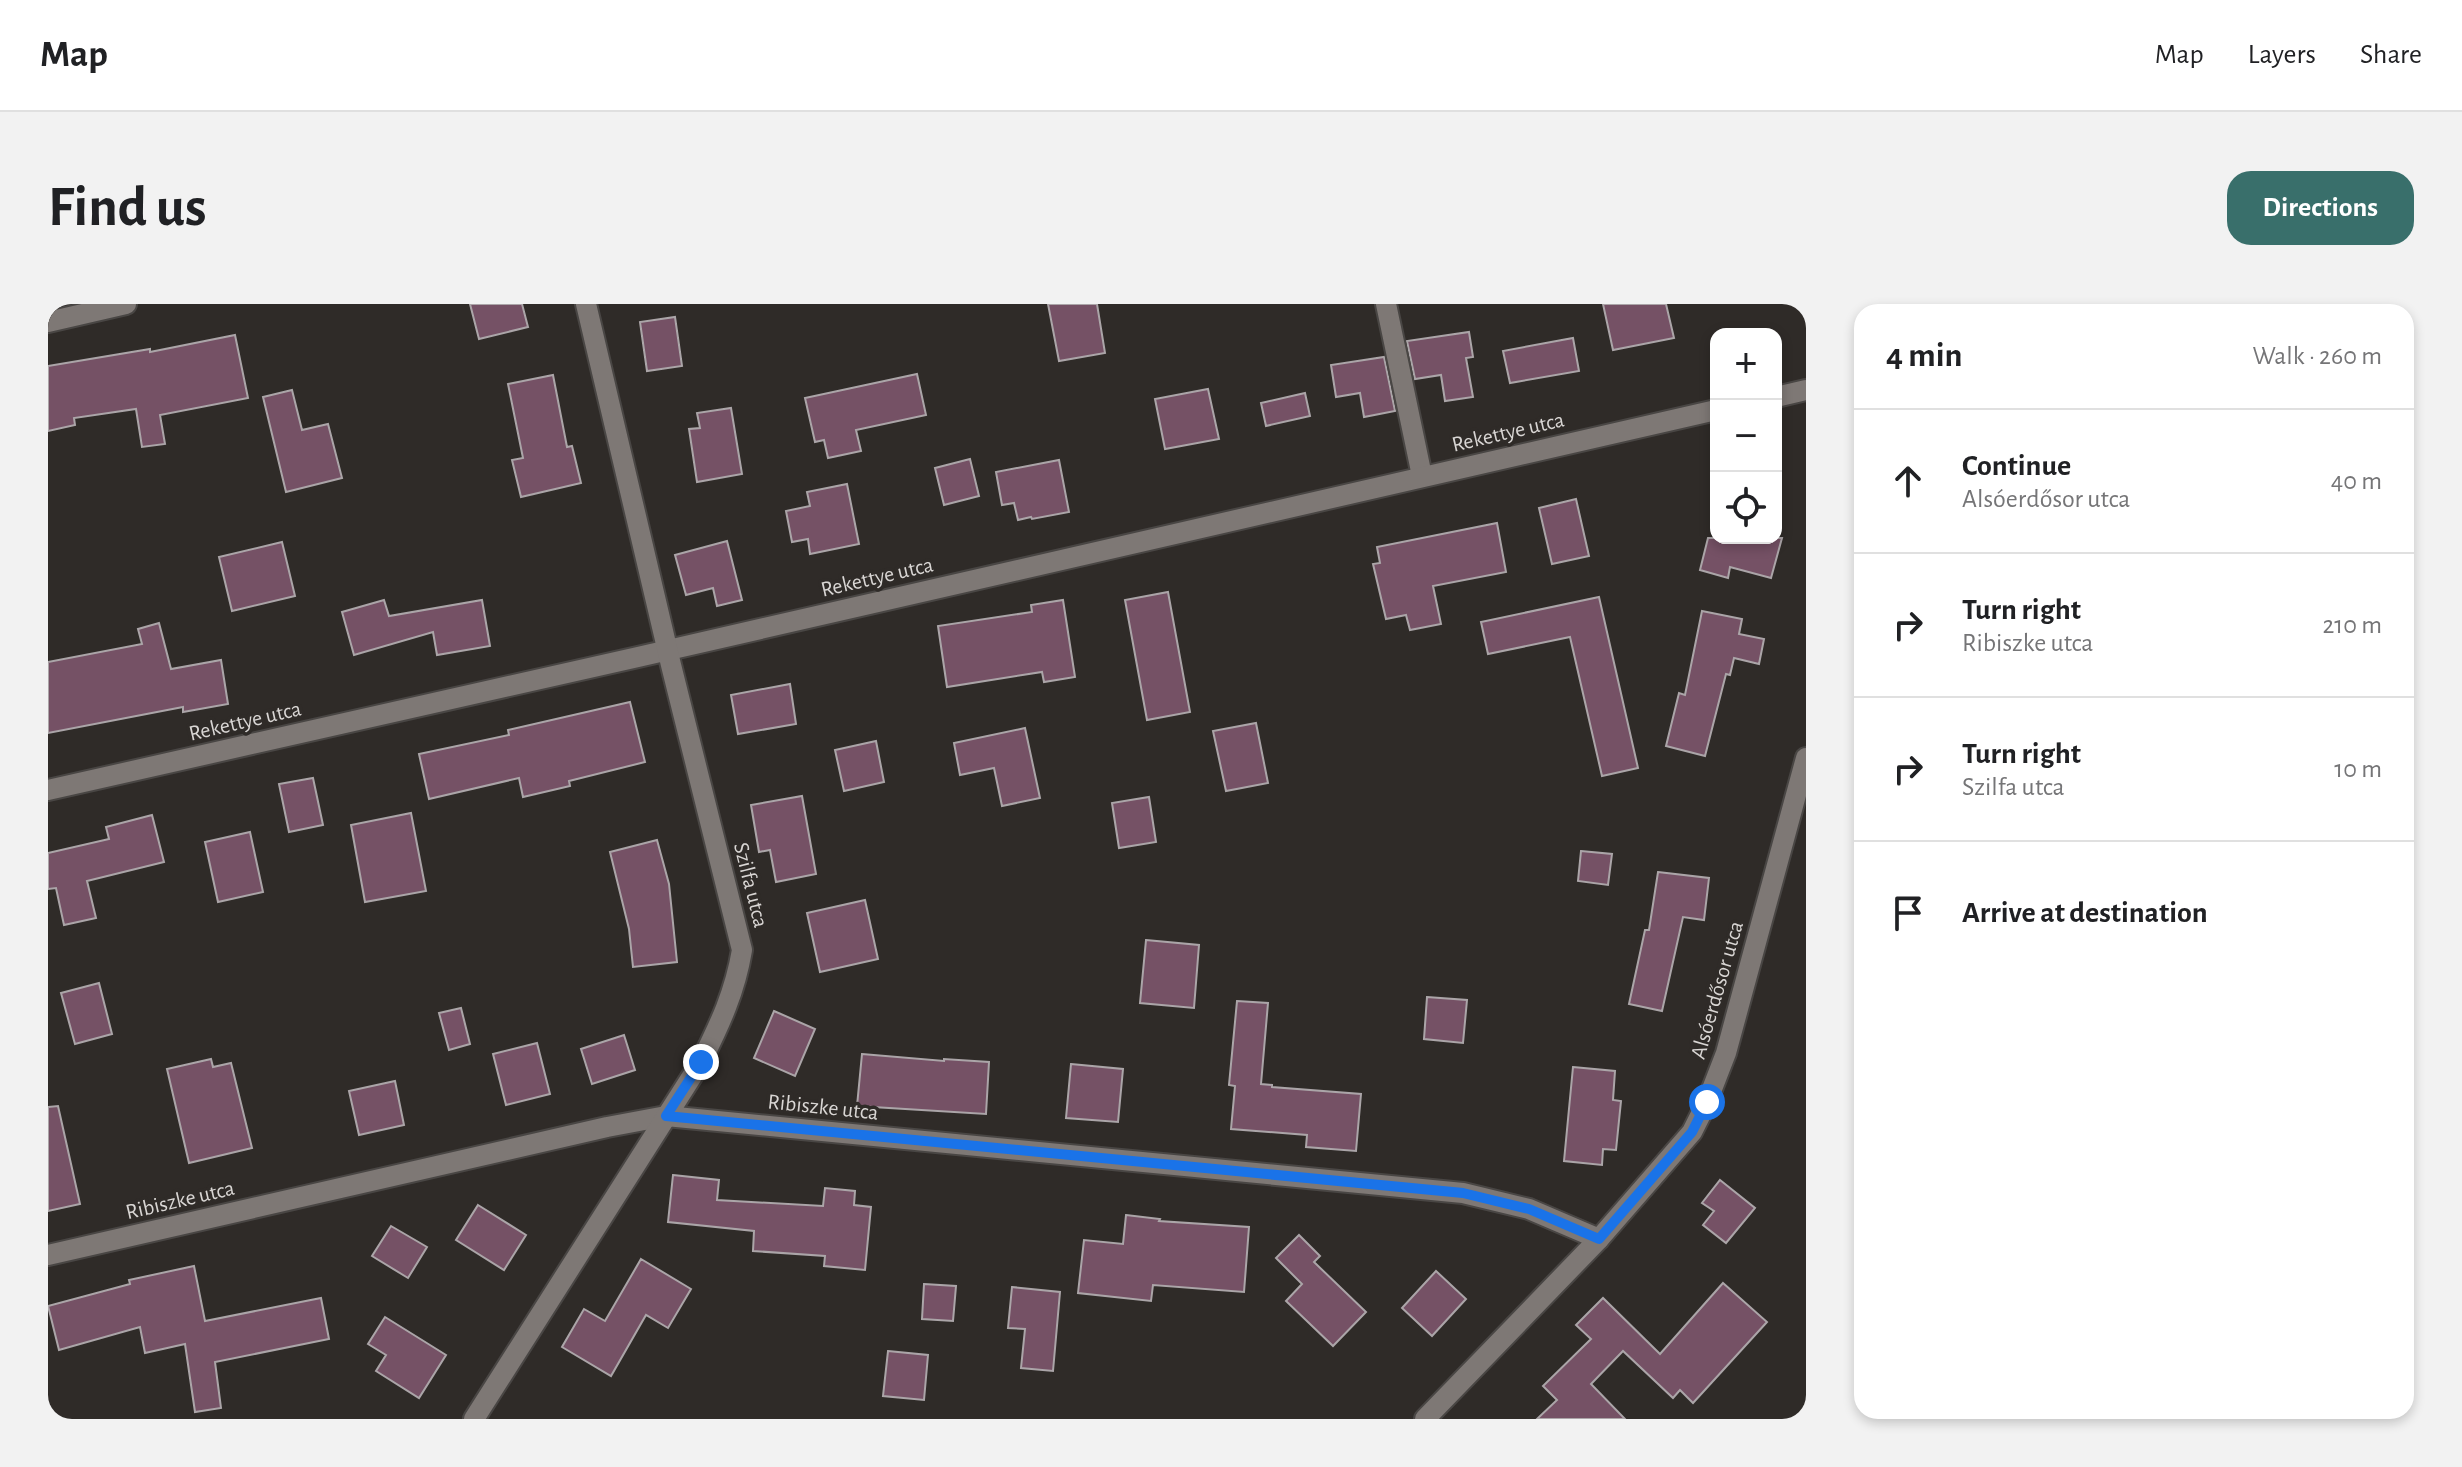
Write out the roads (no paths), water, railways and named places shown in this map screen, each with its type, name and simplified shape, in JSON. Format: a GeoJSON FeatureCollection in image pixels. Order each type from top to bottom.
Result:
{"type":"FeatureCollection","features":[{"type":"Feature","properties":{"kind":"street"},"geometry":{"type":"LineString","coordinates":[[48,322],[126,304]]}},
{"type":"Feature","properties":{"kind":"street","name":"Szilfa utca"},"geometry":{"type":"LineString","coordinates":[[474,1419],[701,1062],[723,1019],[737,980],[742,950],[586,304]]}},
{"type":"Feature","properties":{"kind":"street"},"geometry":{"type":"LineString","coordinates":[[1386,304],[1422,476]]}},
{"type":"Feature","properties":{"kind":"street"},"geometry":{"type":"LineString","coordinates":[[1782,396],[1806,390]]}},
{"type":"Feature","properties":{"kind":"street","name":"Rekettye utca"},"geometry":{"type":"LineString","coordinates":[[48,790],[1710,411]]}},
{"type":"Feature","properties":{"kind":"street","name":"Alsóerdősor utca"},"geometry":{"type":"LineString","coordinates":[[1425,1419],[1599,1239],[1692,1132],[1726,1053],[1806,758]]}},
{"type":"Feature","properties":{"kind":"street","name":"Ribiszke utca"},"geometry":{"type":"LineString","coordinates":[[48,1255],[666,1116],[1463,1193],[1529,1209],[1599,1239]]}}]}
